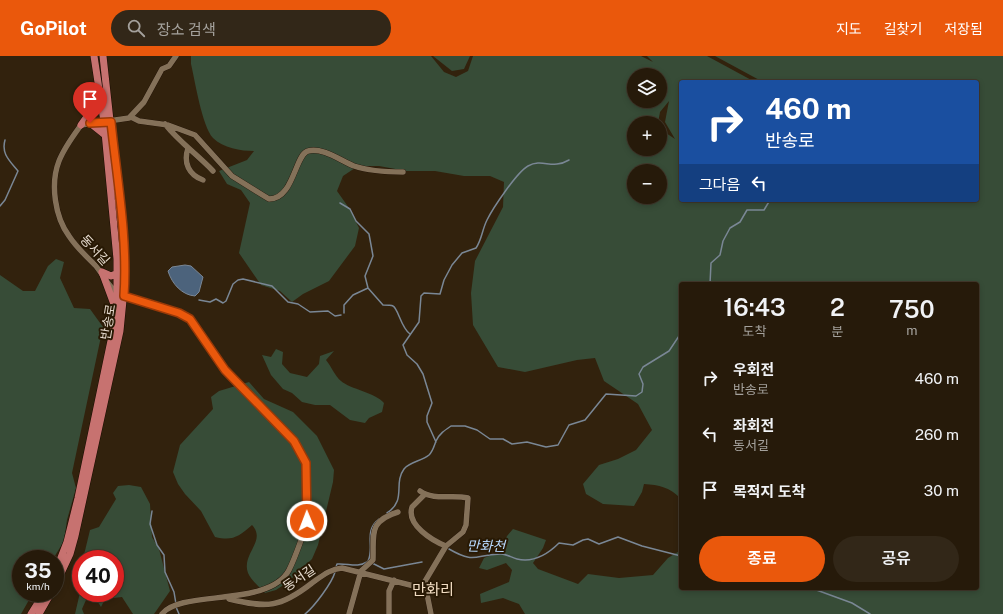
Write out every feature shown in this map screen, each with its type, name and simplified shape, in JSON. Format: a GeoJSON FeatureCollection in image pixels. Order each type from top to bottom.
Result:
{"type":"FeatureCollection","features":[{"type":"Feature","properties":{"kind":"main road","name":"반송로"},"geometry":{"type":"LineString","coordinates":[[64,550],[78,498],[116,312],[125,280],[123,238],[107,122],[94,56]]}},
{"type":"Feature","properties":{"kind":"main road","name":"반송로"},"geometry":{"type":"LineString","coordinates":[[64,567],[70,554],[75,536],[118,340],[121,295],[105,135],[108,100],[102,56]]}},
{"type":"Feature","properties":{"kind":"main road"},"geometry":{"type":"LineString","coordinates":[[99,86],[103,89],[104,100],[108,100]]}},
{"type":"Feature","properties":{"kind":"main road"},"geometry":{"type":"LineString","coordinates":[[81,125],[101,96]]}},
{"type":"Feature","properties":{"kind":"main road"},"geometry":{"type":"LineString","coordinates":[[90,123],[105,135]]}},
{"type":"Feature","properties":{"kind":"main road"},"geometry":{"type":"LineString","coordinates":[[102,272],[111,276],[118,272]]}},
{"type":"Feature","properties":{"kind":"main road"},"geometry":{"type":"LineString","coordinates":[[102,272],[116,312]]}},
{"type":"Feature","properties":{"kind":"main road"},"geometry":{"type":"LineString","coordinates":[[31,614],[38,602]]}},
{"type":"Feature","properties":{"kind":"main road"},"geometry":{"type":"LineString","coordinates":[[39,614],[46,602]]}},
{"type":"Feature","properties":{"kind":"street"},"geometry":{"type":"LineString","coordinates":[[131,117],[148,96],[162,69],[168,66],[176,56]]}},
{"type":"Feature","properties":{"kind":"street"},"geometry":{"type":"LineString","coordinates":[[81,125],[131,117],[139,120],[165,124],[195,135],[232,176],[261,196],[269,199],[278,196],[290,184],[300,159],[306,152],[313,150],[335,157],[360,168],[403,172]]}},
{"type":"Feature","properties":{"kind":"street"},"geometry":{"type":"LineString","coordinates":[[165,124],[172,134],[203,160],[213,171]]}},
{"type":"Feature","properties":{"kind":"street","name":"동서길"},"geometry":{"type":"LineString","coordinates":[[81,125],[66,147],[59,162],[56,174],[56,202],[62,224],[68,235],[121,295],[179,313],[190,319],[225,370],[294,441],[306,463],[307,521],[289,571],[280,581],[241,595],[176,605],[162,614]]}},
{"type":"Feature","properties":{"kind":"street"},"geometry":{"type":"LineString","coordinates":[[188,148],[186,153],[188,168],[190,172],[203,180]]}},
{"type":"Feature","properties":{"kind":"street"},"geometry":{"type":"LineString","coordinates":[[432,614],[426,589],[421,588],[446,546],[463,532],[466,525],[468,498],[457,496],[438,496],[422,493],[412,507],[412,518],[427,538],[446,546]]}},
{"type":"Feature","properties":{"kind":"street"},"geometry":{"type":"LineString","coordinates":[[349,614],[361,571],[371,563],[373,538],[376,526],[384,518],[398,512]]}},
{"type":"Feature","properties":{"kind":"street","name":"동서길"},"geometry":{"type":"LineString","coordinates":[[226,598],[265,606],[283,601],[302,592],[335,569],[361,571],[421,588]]}},
{"type":"Feature","properties":{"kind":"street"},"geometry":{"type":"LineString","coordinates":[[388,614],[390,591],[394,580]]}},
{"type":"Feature","properties":{"kind":"street"},"geometry":{"type":"LineString","coordinates":[[241,595],[241,602]]}},
{"type":"Feature","properties":{"kind":"green space"},"geometry":{"type":"Polygon","coordinates":[[[191,56],[431,56],[444,72],[456,77],[468,71],[473,56],[641,56],[653,62],[647,56],[707,56],[751,80],[679,80],[679,202],[979,202],[979,80],[759,80],[715,56],[1003,56],[1003,614],[525,614],[519,604],[503,598],[481,603],[480,594],[509,582],[512,570],[506,563],[487,570],[479,568],[484,558],[501,551],[507,536],[513,529],[546,540],[543,548],[533,563],[538,569],[578,584],[588,574],[619,578],[653,575],[668,558],[679,551],[679,590],[979,590],[979,282],[679,282],[679,497],[664,487],[644,484],[642,492],[634,506],[603,504],[586,494],[583,484],[599,465],[618,459],[636,450],[652,430],[638,404],[604,381],[595,358],[577,360],[525,372],[498,367],[473,325],[471,293],[475,261],[503,207],[504,182],[490,176],[464,176],[435,171],[406,171],[379,166],[358,166],[343,176],[337,191],[349,208],[359,228],[355,246],[329,281],[303,294],[292,302],[280,291],[261,285],[239,253],[250,203],[241,190],[227,184],[219,171],[247,160],[254,151],[232,148],[217,141],[209,132],[202,114],[191,64],[191,56]],[[627,68],[627,108],[663,108],[659,116],[627,116],[627,156],[667,156],[667,134],[675,139],[667,125],[666,116],[669,101],[667,103],[667,68],[627,68]]]}},
{"type":"Feature","properties":{"kind":"green space"},"geometry":{"type":"Polygon","coordinates":[[[433,56],[470,56],[464,69],[452,71],[433,56]]]}},
{"type":"Feature","properties":{"kind":"green space"},"geometry":{"type":"Polygon","coordinates":[[[56,259],[64,262],[60,278],[74,308],[90,309],[103,327],[72,473],[76,488],[67,520],[64,541],[58,550],[12,550],[12,602],[28,602],[21,614],[0,614],[0,275],[23,291],[35,291],[48,266],[56,259]]]}},
{"type":"Feature","properties":{"kind":"green space"},"geometry":{"type":"Polygon","coordinates":[[[276,349],[283,352],[282,364],[290,373],[307,377],[319,364],[320,356],[334,351],[326,360],[337,376],[345,384],[375,396],[384,403],[382,412],[369,418],[365,423],[350,420],[330,405],[315,405],[302,402],[292,393],[283,389],[271,375],[262,355],[271,357],[276,349]]]}},
{"type":"Feature","properties":{"kind":"green space"},"geometry":{"type":"Polygon","coordinates":[[[249,382],[264,399],[293,412],[317,436],[334,470],[333,482],[318,545],[312,559],[288,582],[276,590],[265,593],[253,581],[248,573],[248,560],[257,537],[256,531],[252,525],[235,537],[215,537],[201,511],[185,494],[178,484],[173,472],[180,445],[213,409],[211,397],[219,391],[249,382]]]}},
{"type":"Feature","properties":{"kind":"green space"},"geometry":{"type":"Polygon","coordinates":[[[129,485],[141,487],[150,504],[152,537],[159,549],[170,591],[154,614],[133,614],[124,600],[124,550],[85,550],[90,530],[99,527],[116,499],[113,493],[118,486],[129,485]]]}},
{"type":"Feature","properties":{"kind":"green space"},"geometry":{"type":"Polygon","coordinates":[[[78,602],[85,602],[82,609],[84,614],[75,614],[78,602]]]}},
{"type":"Feature","properties":{"kind":"green space"},"geometry":{"type":"Polygon","coordinates":[[[98,602],[104,602],[101,607],[98,602]]]}},
{"type":"Feature","properties":{"kind":"water"},"geometry":{"type":"Polygon","coordinates":[[[185,265],[191,266],[203,277],[199,292],[195,296],[186,294],[178,288],[168,271],[172,267],[185,265]]]}},
{"type":"Feature","properties":{"kind":"waterway"},"geometry":{"type":"LineString","coordinates":[[0,206],[5,200],[18,171],[5,153],[5,140]]}},
{"type":"Feature","properties":{"kind":"waterway"},"geometry":{"type":"LineString","coordinates":[[436,442],[427,422],[427,416],[432,403],[423,374],[417,364],[407,355],[403,345],[419,322],[421,296],[424,293],[440,294],[444,280],[452,265],[462,253],[476,248],[490,214],[523,170],[533,164],[558,164],[569,160]]}},
{"type":"Feature","properties":{"kind":"waterway"},"geometry":{"type":"LineString","coordinates":[[710,282],[711,263],[720,255],[723,241],[730,228],[740,222],[747,210],[764,210],[769,202]]}},
{"type":"Feature","properties":{"kind":"waterway"},"geometry":{"type":"LineString","coordinates":[[340,203],[350,209],[356,221],[369,234],[373,256],[365,276],[368,288]]}},
{"type":"Feature","properties":{"kind":"waterway"},"geometry":{"type":"LineString","coordinates":[[199,300],[210,302],[216,299],[223,303],[226,301],[233,284],[238,280],[243,279],[272,286],[288,302],[298,304],[310,312],[328,311],[335,316],[341,315]]}},
{"type":"Feature","properties":{"kind":"waterway"},"geometry":{"type":"LineString","coordinates":[[344,313],[344,305],[353,295],[368,288],[383,305],[391,305],[395,308],[404,327],[410,334]]}},
{"type":"Feature","properties":{"kind":"waterway"},"geometry":{"type":"LineString","coordinates":[[387,513],[397,503],[401,475],[404,469],[429,455],[439,436],[451,426],[465,426],[477,430],[490,439],[503,439],[512,444],[527,442],[546,447],[558,445],[569,425],[585,420],[606,394],[636,396],[642,392],[643,384],[639,374],[643,367],[669,351],[679,336]]}},
{"type":"Feature","properties":{"kind":"waterway"},"geometry":{"type":"LineString","coordinates":[[152,511],[150,524],[157,545],[164,555],[165,572],[174,592],[176,604]]}},
{"type":"Feature","properties":{"kind":"waterway"},"geometry":{"type":"LineString","coordinates":[[368,561],[370,556],[370,534],[374,524],[379,519]]}},
{"type":"Feature","properties":{"kind":"waterway","name":"만화천"},"geometry":{"type":"LineString","coordinates":[[449,549],[458,554],[474,558],[502,554],[517,559],[529,560],[540,557],[559,543],[573,545],[588,539],[599,544],[618,537],[642,546],[679,555]]}},
{"type":"Feature","properties":{"kind":"waterway","name":"만화천"},"geometry":{"type":"LineString","coordinates":[[336,567],[337,564],[360,565],[367,562]]}},
{"type":"Feature","properties":{"kind":"waterway","name":"만화천"},"geometry":{"type":"LineString","coordinates":[[372,563],[384,569],[422,562]]}},
{"type":"Feature","properties":{"kind":"waterway","name":"만화천"},"geometry":{"type":"LineString","coordinates":[[305,614],[322,594],[335,572]]}},
{"type":"Feature","properties":{"kind":"waterway","name":"만화천"},"geometry":{"type":"LineString","coordinates":[[816,590],[852,603],[870,614]]}},
{"type":"Feature","properties":{"kind":"waterway"},"geometry":{"type":"LineString","coordinates":[[176,607],[179,614]]}},
{"type":"Feature","properties":{"kind":"district","name":"만화리"},"geometry":{"type":"Point","coordinates":[433,589]}},
{"type":"Feature","properties":{"kind":"route"},"geometry":{"type":"LineString","coordinates":[[90,123],[111,122],[122,232],[125,280],[124,296],[179,313],[190,319],[225,370],[294,441],[306,463],[307,521]]}}]}
